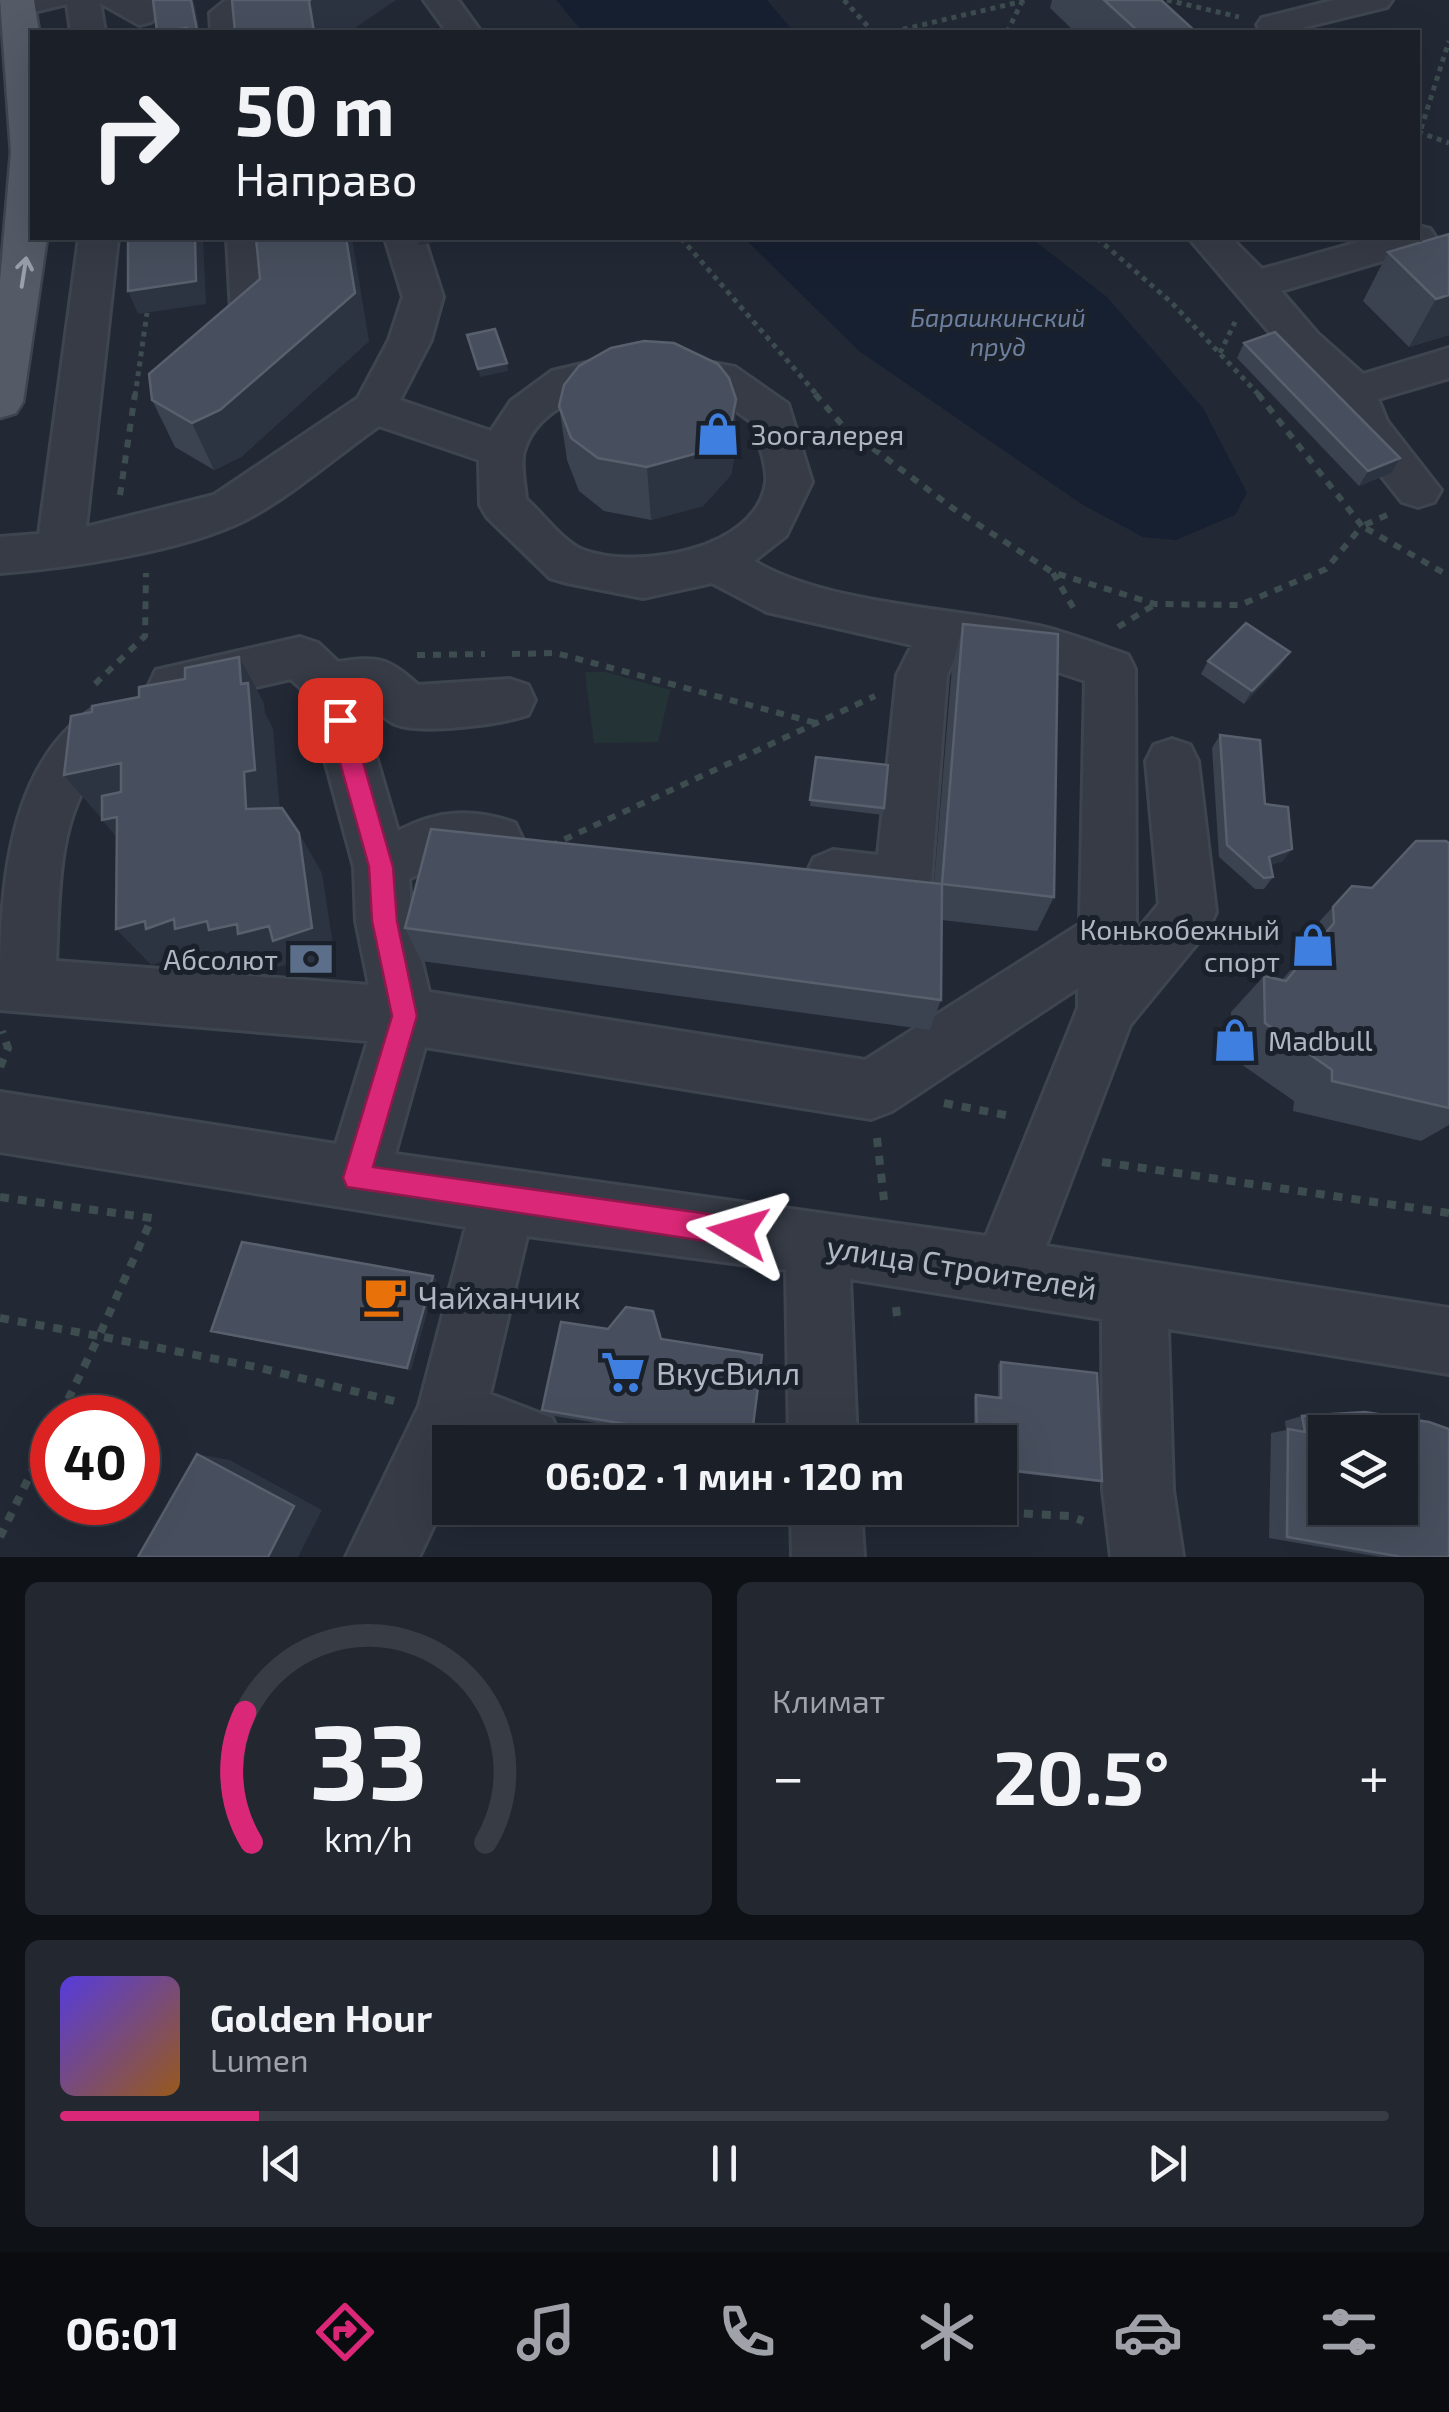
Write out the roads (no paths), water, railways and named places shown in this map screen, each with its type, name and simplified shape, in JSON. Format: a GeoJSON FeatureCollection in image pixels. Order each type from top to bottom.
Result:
{"type":"FeatureCollection","features":[{"type":"Feature","properties":{"kind":"main road"},"geometry":{"type":"LineString","coordinates":[[0,402],[30,235],[29,2]]}},
{"type":"Feature","properties":{"kind":"street"},"geometry":{"type":"LineString","coordinates":[[83,0],[88,30]]}},
{"type":"Feature","properties":{"kind":"street"},"geometry":{"type":"LineString","coordinates":[[115,0],[139,14],[154,0]]}},
{"type":"Feature","properties":{"kind":"street"},"geometry":{"type":"LineString","coordinates":[[228,30],[227,12],[252,0]]}},
{"type":"Feature","properties":{"kind":"street"},"geometry":{"type":"LineString","coordinates":[[442,0],[463,30]]}},
{"type":"Feature","properties":{"kind":"street"},"geometry":{"type":"LineString","coordinates":[[1274,25],[1375,0]]}},
{"type":"Feature","properties":{"kind":"street"},"geometry":{"type":"LineString","coordinates":[[1420,236],[1449,228]]}},
{"type":"Feature","properties":{"kind":"street"},"geometry":{"type":"LineString","coordinates":[[60,551],[98,240]]}},
{"type":"Feature","properties":{"kind":"street"},"geometry":{"type":"LineString","coordinates":[[246,240],[252,312]]}},
{"type":"Feature","properties":{"kind":"street"},"geometry":{"type":"LineString","coordinates":[[0,555],[60,551],[114,540],[230,507],[374,408],[410,340],[423,297],[406,240]]}},
{"type":"Feature","properties":{"kind":"street"},"geometry":{"type":"LineString","coordinates":[[1211,240],[1303,344],[1355,391],[1366,427],[1418,490]]}},
{"type":"Feature","properties":{"kind":"street"},"geometry":{"type":"LineString","coordinates":[[1254,285],[1367,244],[1396,240]]}},
{"type":"Feature","properties":{"kind":"street"},"geometry":{"type":"LineString","coordinates":[[1355,391],[1449,362]]}},
{"type":"Feature","properties":{"kind":"street"},"geometry":{"type":"LineString","coordinates":[[641,364],[720,378],[773,416],[790,482],[770,524],[718,563],[643,579],[567,565],[503,505],[502,452],[526,412],[568,382],[641,364]]}},
{"type":"Feature","properties":{"kind":"street"},"geometry":{"type":"LineString","coordinates":[[374,408],[502,452]]}},
{"type":"Feature","properties":{"kind":"street"},"geometry":{"type":"LineString","coordinates":[[718,563],[767,593],[932,654],[1040,646],[1110,669],[1107,1008]]}},
{"type":"Feature","properties":{"kind":"street"},"geometry":{"type":"LineString","coordinates":[[786,870],[904,882],[932,654]]}},
{"type":"Feature","properties":{"kind":"street"},"geometry":{"type":"LineString","coordinates":[[357,1178],[404,1016],[384,921],[381,867],[329,684],[300,656],[157,689],[80,745],[38,838],[8,998],[404,1016],[871,1090],[1108,937]]}},
{"type":"Feature","properties":{"kind":"street"},"geometry":{"type":"LineString","coordinates":[[329,684],[375,676],[408,708],[510,700]]}},
{"type":"Feature","properties":{"kind":"street"},"geometry":{"type":"LineString","coordinates":[[1003,1274],[1107,1008],[1188,912],[1172,761]]}},
{"type":"Feature","properties":{"kind":"street"},"geometry":{"type":"LineString","coordinates":[[381,867],[440,834],[550,846]]}},
{"type":"Feature","properties":{"kind":"street","name":"улица Строителей"},"geometry":{"type":"LineString","coordinates":[[0,1122],[504,1202],[816,1242],[1003,1274],[1449,1340]]}},
{"type":"Feature","properties":{"kind":"street"},"geometry":{"type":"LineString","coordinates":[[382,1557],[451,1416],[504,1202]]}},
{"type":"Feature","properties":{"kind":"street"},"geometry":{"type":"LineString","coordinates":[[816,1242],[822,1425]]}},
{"type":"Feature","properties":{"kind":"street"},"geometry":{"type":"LineString","coordinates":[[1134,1294],[1138,1490],[1146,1550]]}},
{"type":"Feature","properties":{"kind":"street"},"geometry":{"type":"LineString","coordinates":[[451,1416],[478,1425]]}},
{"type":"Feature","properties":{"kind":"street"},"geometry":{"type":"LineString","coordinates":[[827,1525],[828,1557]]}},
{"type":"Feature","properties":{"kind":"water"},"geometry":{"type":"Polygon","coordinates":[[[556,0],[767,0],[792,30],[581,30],[556,0]]]}},
{"type":"Feature","properties":{"kind":"water","name":"Барашкинский пруд"},"geometry":{"type":"Polygon","coordinates":[[[746,240],[1034,240],[1107,297],[1203,408],[1247,493],[1235,515],[1176,540],[1143,537],[1083,505],[859,351],[746,240]]]}},
{"type":"Feature","properties":{"kind":"place","name":"Зоогалерея"},"geometry":{"type":"Point","coordinates":[718,434]}},
{"type":"Feature","properties":{"kind":"place","name":"Конькобежный спорт"},"geometry":{"type":"Point","coordinates":[1313,945]}},
{"type":"Feature","properties":{"kind":"place","name":"Абсолют"},"geometry":{"type":"Point","coordinates":[311,959]}},
{"type":"Feature","properties":{"kind":"place","name":"Madbull"},"geometry":{"type":"Point","coordinates":[1235,1040]}},
{"type":"Feature","properties":{"kind":"place","name":"Чайханчик"},"geometry":{"type":"Point","coordinates":[385,1296]}},
{"type":"Feature","properties":{"kind":"place","name":"ВкусВилл"},"geometry":{"type":"Point","coordinates":[623,1372]}}]}
